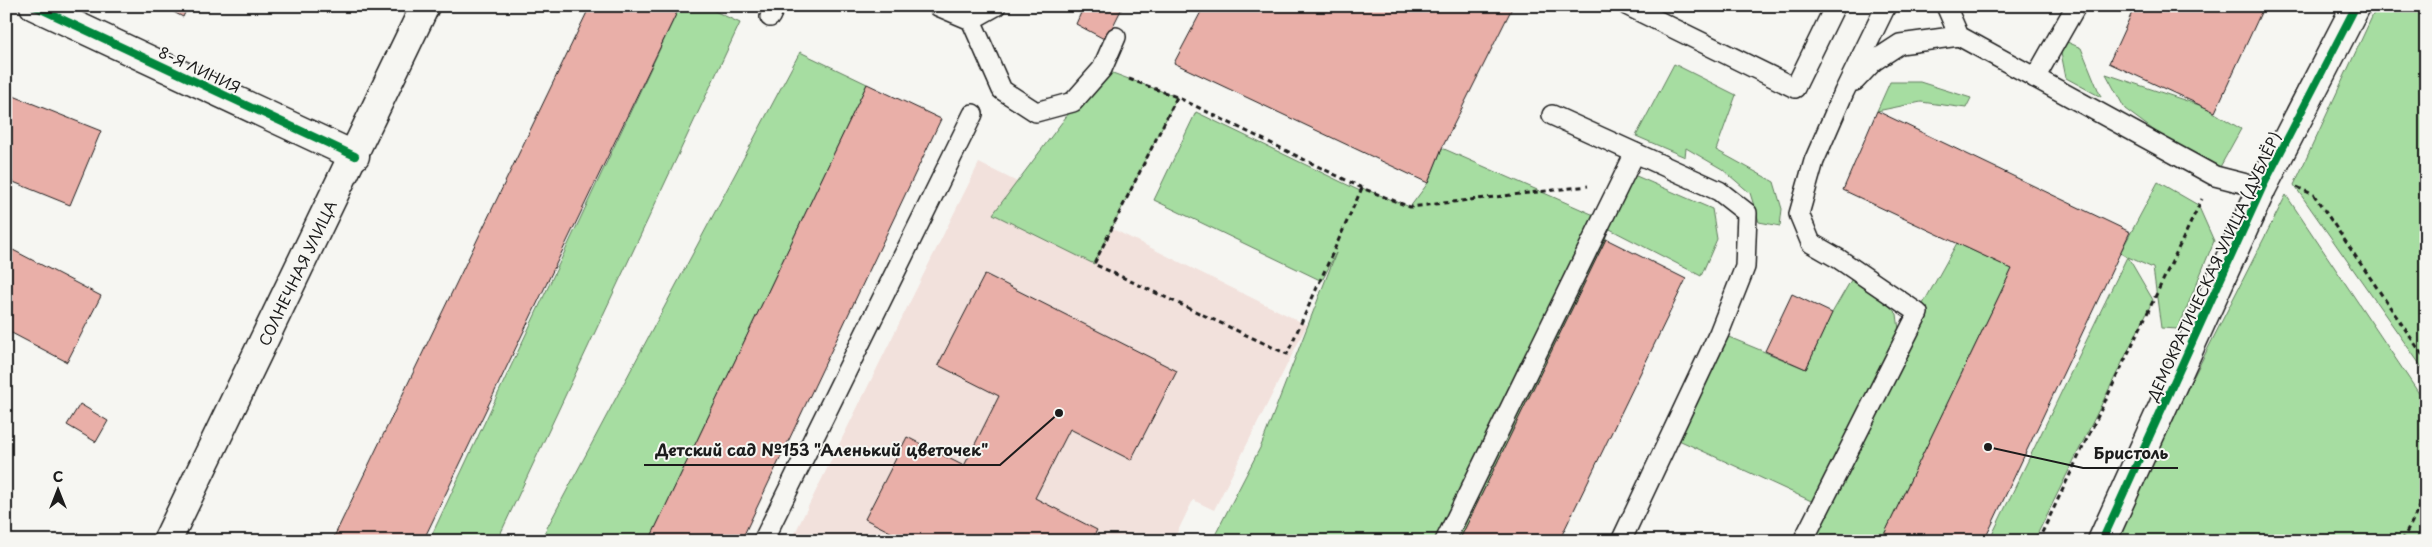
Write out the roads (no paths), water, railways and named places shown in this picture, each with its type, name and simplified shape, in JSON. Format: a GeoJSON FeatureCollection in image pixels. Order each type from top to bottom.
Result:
{"type":"FeatureCollection","features":[{"type":"Feature","properties":{"kind":"street","name":"8-Я ЛИНИЯ"},"geometry":{"type":"LineString","coordinates":[[34,6],[355,156]]}},
{"type":"Feature","properties":{"kind":"street","name":"СОЛНЕЧНАЯ УЛИЦА"},"geometry":{"type":"LineString","coordinates":[[167,541],[355,156],[425,6]]}},
{"type":"Feature","properties":{"kind":"street","name":"ДЕМОКРАТИЧЕСКАЯ УЛИЦА (ДУБЛЁР)"},"geometry":{"type":"LineString","coordinates":[[2102,541],[2262,188],[2356,6]]}},
{"type":"Feature","properties":{"kind":"lane"},"geometry":{"type":"LineString","coordinates":[[938,6],[971,20],[1002,90],[1036,112],[1073,102],[1102,69],[1116,37]]}},
{"type":"Feature","properties":{"kind":"lane"},"geometry":{"type":"LineString","coordinates":[[971,20],[996,6]]}},
{"type":"Feature","properties":{"kind":"lane"},"geometry":{"type":"LineString","coordinates":[[1628,6],[1795,88],[1835,6]]}},
{"type":"Feature","properties":{"kind":"lane"},"geometry":{"type":"LineString","coordinates":[[1803,541],[1918,313],[1839,259],[1810,243],[1799,214],[1814,161],[1844,92],[1886,6]]}},
{"type":"Feature","properties":{"kind":"lane"},"geometry":{"type":"LineString","coordinates":[[1946,6],[1959,36]]}},
{"type":"Feature","properties":{"kind":"lane"},"geometry":{"type":"LineString","coordinates":[[2035,78],[2076,6]]}},
{"type":"Feature","properties":{"kind":"lane"},"geometry":{"type":"LineString","coordinates":[[1844,92],[1874,61],[1900,44],[1959,36],[2214,176],[2262,188]]}},
{"type":"Feature","properties":{"kind":"lane"},"geometry":{"type":"LineString","coordinates":[[763,541],[973,114]]}},
{"type":"Feature","properties":{"kind":"lane"},"geometry":{"type":"LineString","coordinates":[[1552,115],[1719,191],[1747,213],[1745,267],[1719,332],[1621,541]]}},
{"type":"Feature","properties":{"kind":"lane"},"geometry":{"type":"LineString","coordinates":[[1445,541],[1635,153]]}},
{"type":"Feature","properties":{"kind":"place","name":"Детский сад №153 \"Аленький цветочек\""},"geometry":{"type":"Point","coordinates":[1059,413]}},
{"type":"Feature","properties":{"kind":"place","name":"Бристоль"},"geometry":{"type":"Point","coordinates":[1988,447]}}]}
